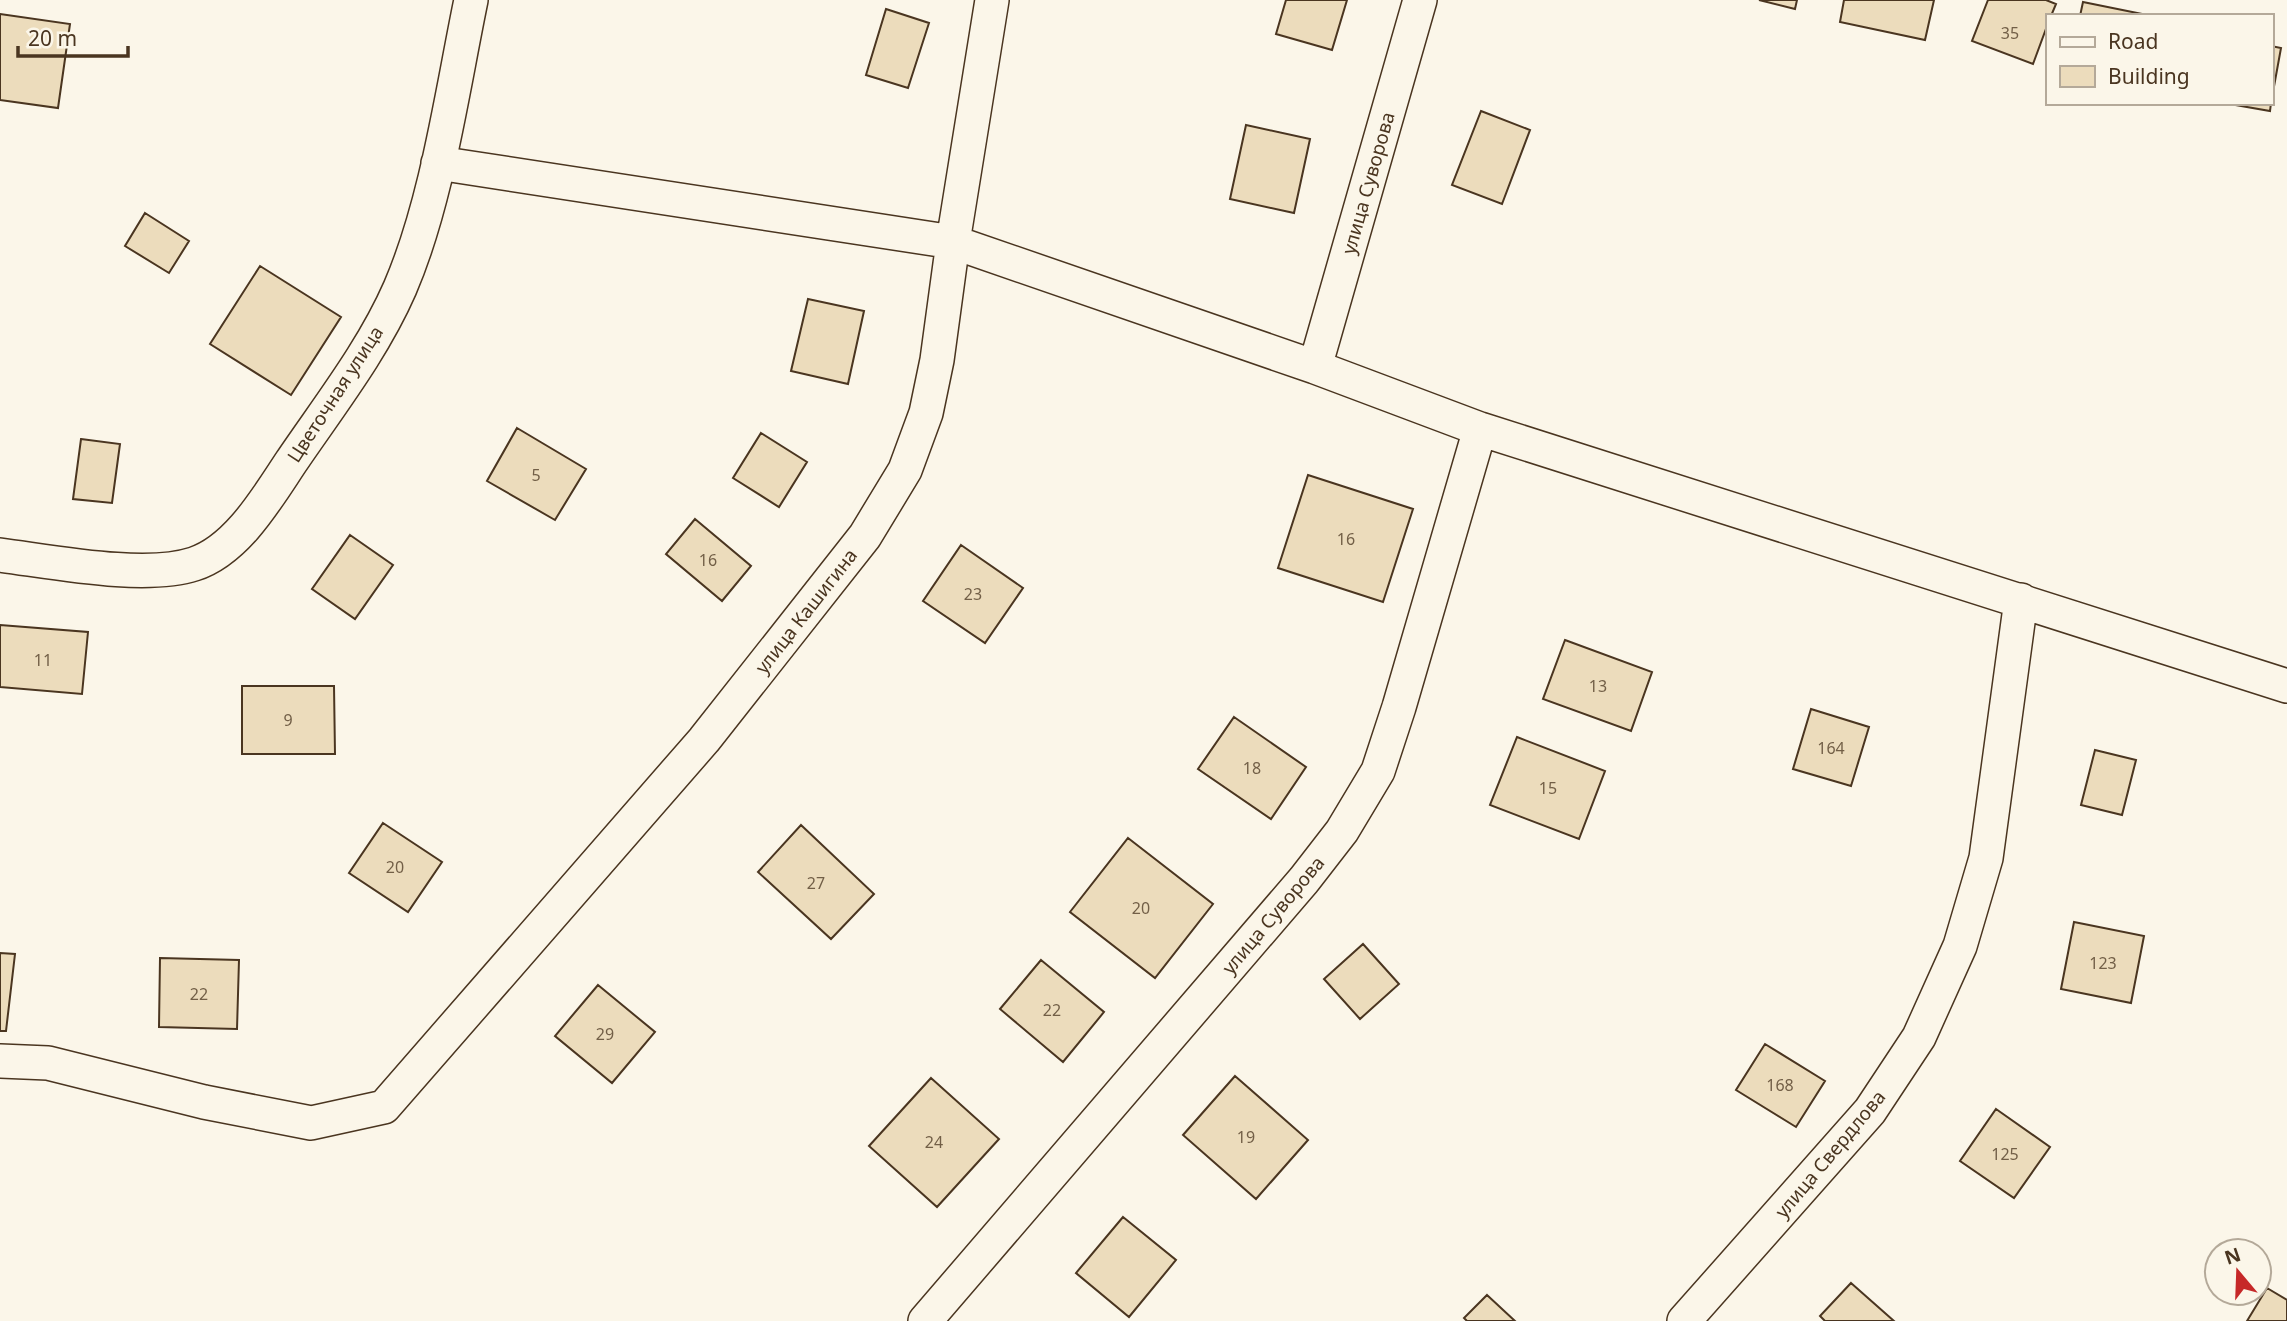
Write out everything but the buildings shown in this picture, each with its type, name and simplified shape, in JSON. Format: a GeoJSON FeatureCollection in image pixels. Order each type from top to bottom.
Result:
{"type":"FeatureCollection","features":[{"type":"Feature","properties":{"kind":"street","name":"Цветочная улица"},"geometry":{"type":"LineString","coordinates":[[0,555],[109,568],[164,571],[196,564],[226,546],[263,505],[369,346],[400,288],[419,235],[438,163],[471,0]]}},
{"type":"Feature","properties":{"kind":"street","name":"улица Кашигина"},"geometry":{"type":"LineString","coordinates":[[0,1061],[48,1063],[204,1102],[312,1123],[384,1107],[704,740],[866,536],[905,470],[926,413],[937,360],[992,0]]}},
{"type":"Feature","properties":{"kind":"street","name":"улица Суворова"},"geometry":{"type":"LineString","coordinates":[[1315,367],[1420,0]]}},
{"type":"Feature","properties":{"kind":"street"},"geometry":{"type":"LineString","coordinates":[[438,163],[953,242],[1315,367],[1480,429],[2287,686]]}},
{"type":"Feature","properties":{"kind":"street","name":"улица Суворова"},"geometry":{"type":"LineString","coordinates":[[925,1321],[1304,880],[1342,831],[1378,771],[1480,429]]}},
{"type":"Feature","properties":{"kind":"street","name":"улица Свердлова"},"geometry":{"type":"LineString","coordinates":[[1685,1321],[1870,1111],[1919,1037],[1961,946],[1986,858],[2021,600]]}}]}
